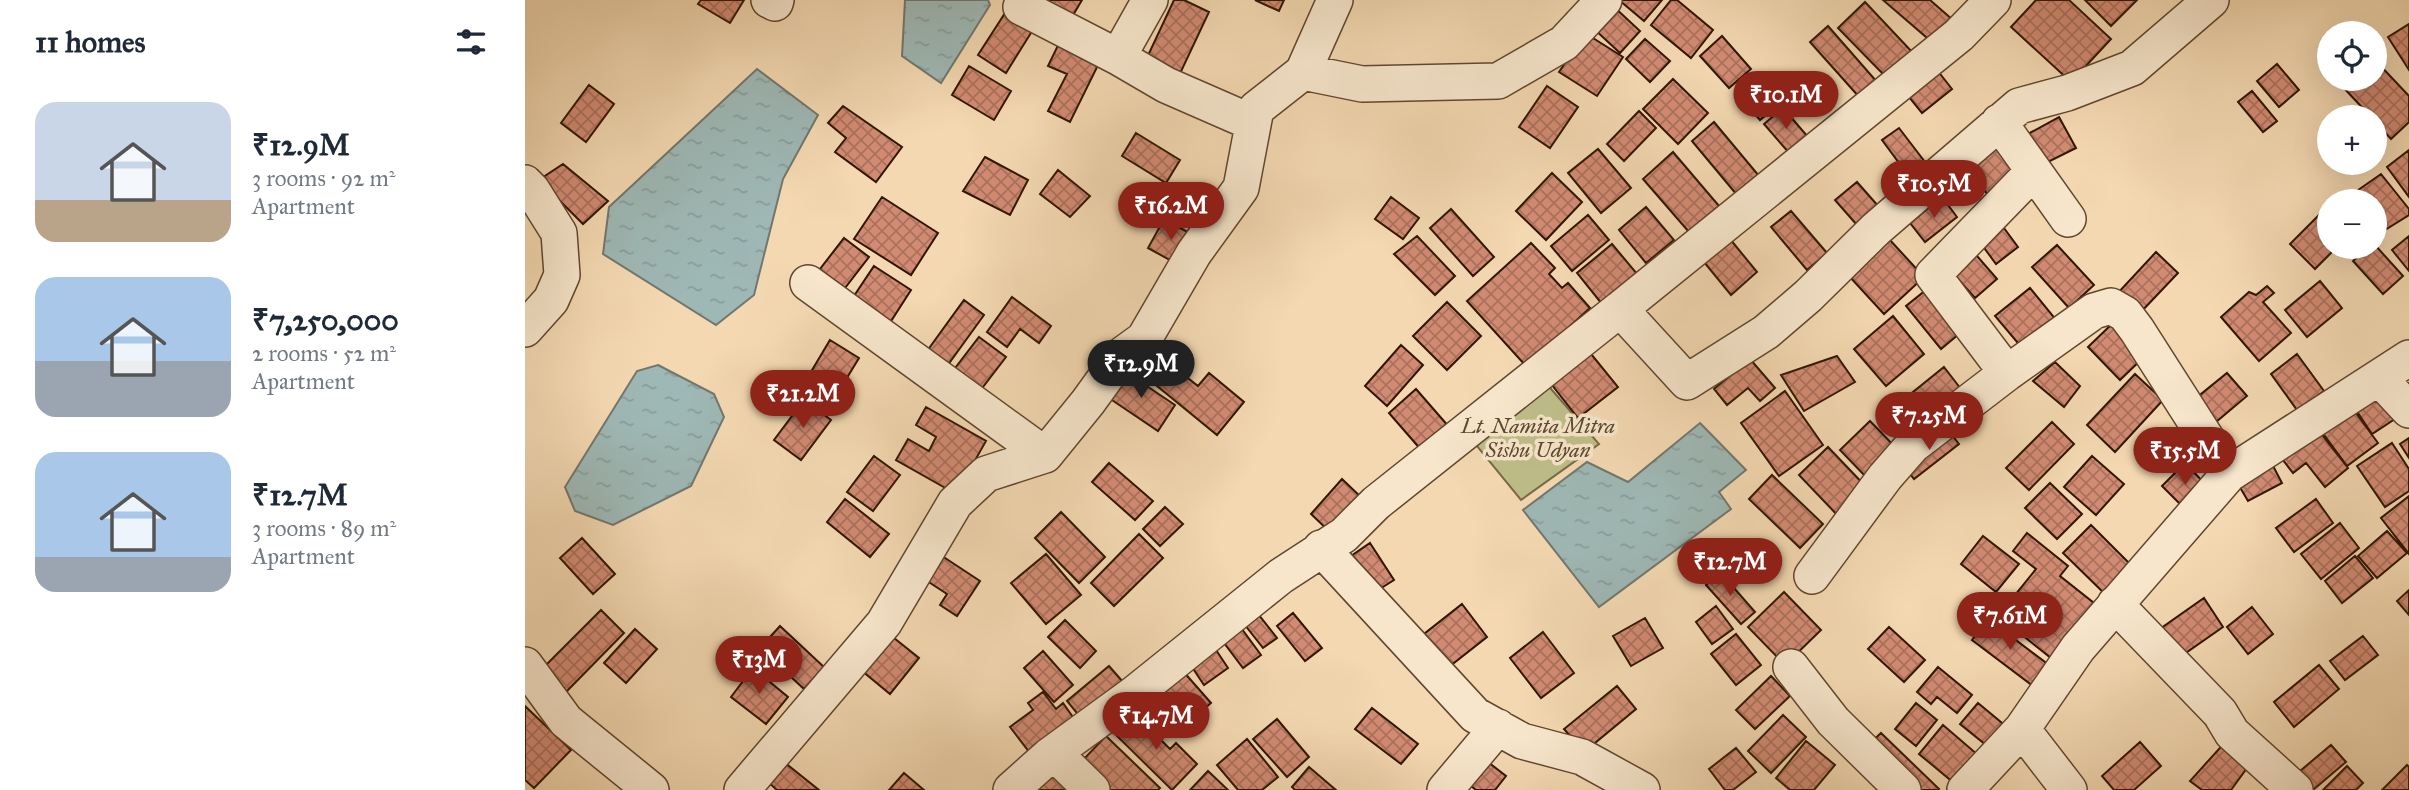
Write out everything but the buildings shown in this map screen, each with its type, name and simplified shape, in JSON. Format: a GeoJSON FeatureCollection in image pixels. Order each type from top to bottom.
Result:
{"type":"FeatureCollection","features":[{"type":"Feature","properties":{"kind":"street"},"geometry":{"type":"LineString","coordinates":[[769,0],[775,3],[776,0]]}},
{"type":"Feature","properties":{"kind":"street"},"geometry":{"type":"LineString","coordinates":[[1118,57],[1150,0]]}},
{"type":"Feature","properties":{"kind":"street"},"geometry":{"type":"LineString","coordinates":[[743,790],[884,623],[955,503],[986,474],[1045,455],[1122,355],[1144,339],[1194,253],[1241,188],[1256,109],[1303,72],[1335,0]]}},
{"type":"Feature","properties":{"kind":"street"},"geometry":{"type":"LineString","coordinates":[[1303,72],[1362,84],[1498,81],[1564,43],[1604,0]]}},
{"type":"Feature","properties":{"kind":"street"},"geometry":{"type":"LineString","coordinates":[[1011,790],[1054,753],[1134,694],[1281,576],[1344,535],[1376,503],[1959,35],[1993,0]]}},
{"type":"Feature","properties":{"kind":"street"},"geometry":{"type":"LineString","coordinates":[[1620,309],[1687,382],[1766,332],[1808,296],[1876,229],[2019,106],[2067,93],[2132,68],[2211,0]]}},
{"type":"Feature","properties":{"kind":"street"},"geometry":{"type":"LineString","coordinates":[[1021,7],[1166,85],[1253,123]]}},
{"type":"Feature","properties":{"kind":"street"},"geometry":{"type":"LineString","coordinates":[[1999,122],[2068,219]]}},
{"type":"Feature","properties":{"kind":"street"},"geometry":{"type":"LineString","coordinates":[[2007,373],[1933,275],[2034,171]]}},
{"type":"Feature","properties":{"kind":"street"},"geometry":{"type":"LineString","coordinates":[[525,183],[559,233],[562,275],[551,300],[525,329]]}},
{"type":"Feature","properties":{"kind":"street"},"geometry":{"type":"LineString","coordinates":[[807,283],[1045,455]]}},
{"type":"Feature","properties":{"kind":"street"},"geometry":{"type":"LineString","coordinates":[[1812,576],[1885,477],[1913,445],[2094,311],[2111,306],[2125,314],[2137,330],[2229,474]]}},
{"type":"Feature","properties":{"kind":"street"},"geometry":{"type":"LineString","coordinates":[[1965,790],[2022,729],[2078,648],[2229,474],[2409,358]]}},
{"type":"Feature","properties":{"kind":"street"},"geometry":{"type":"LineString","coordinates":[[2380,379],[2409,410]]}},
{"type":"Feature","properties":{"kind":"street"},"geometry":{"type":"LineString","coordinates":[[1321,548],[1475,715],[1522,741],[1583,757],[1642,790]]}},
{"type":"Feature","properties":{"kind":"street"},"geometry":{"type":"LineString","coordinates":[[2116,604],[2220,713],[2232,733],[2295,790]]}},
{"type":"Feature","properties":{"kind":"street"},"geometry":{"type":"LineString","coordinates":[[525,665],[566,721],[651,790]]}},
{"type":"Feature","properties":{"kind":"street"},"geometry":{"type":"LineString","coordinates":[[1791,667],[1833,721],[1903,790]]}},
{"type":"Feature","properties":{"kind":"street"},"geometry":{"type":"LineString","coordinates":[[1445,790],[1498,727]]}},
{"type":"Feature","properties":{"kind":"street"},"geometry":{"type":"LineString","coordinates":[[2022,729],[2069,790]]}},
{"type":"Feature","properties":{"kind":"street"},"geometry":{"type":"LineString","coordinates":[[1054,753],[1092,790]]}},
{"type":"Feature","properties":{"kind":"green space","name":"Lt. Namita Mitra Sishu Udyan"},"geometry":{"type":"Polygon","coordinates":[[[1545,382],[1599,444],[1521,500],[1472,440],[1545,382]]]}},
{"type":"Feature","properties":{"kind":"water"},"geometry":{"type":"Polygon","coordinates":[[[905,0],[988,0],[990,5],[941,83],[902,56],[905,0]]]}},
{"type":"Feature","properties":{"kind":"water"},"geometry":{"type":"Polygon","coordinates":[[[757,69],[818,115],[783,179],[754,295],[716,325],[603,254],[609,207],[757,69]]]}},
{"type":"Feature","properties":{"kind":"water"},"geometry":{"type":"Polygon","coordinates":[[[658,365],[714,394],[724,417],[691,486],[613,525],[575,511],[565,487],[637,371],[658,365]]]}},
{"type":"Feature","properties":{"kind":"water"},"geometry":{"type":"Polygon","coordinates":[[[1700,423],[1746,470],[1719,492],[1731,509],[1599,607],[1523,510],[1587,462],[1628,482],[1700,423]]]}}]}
